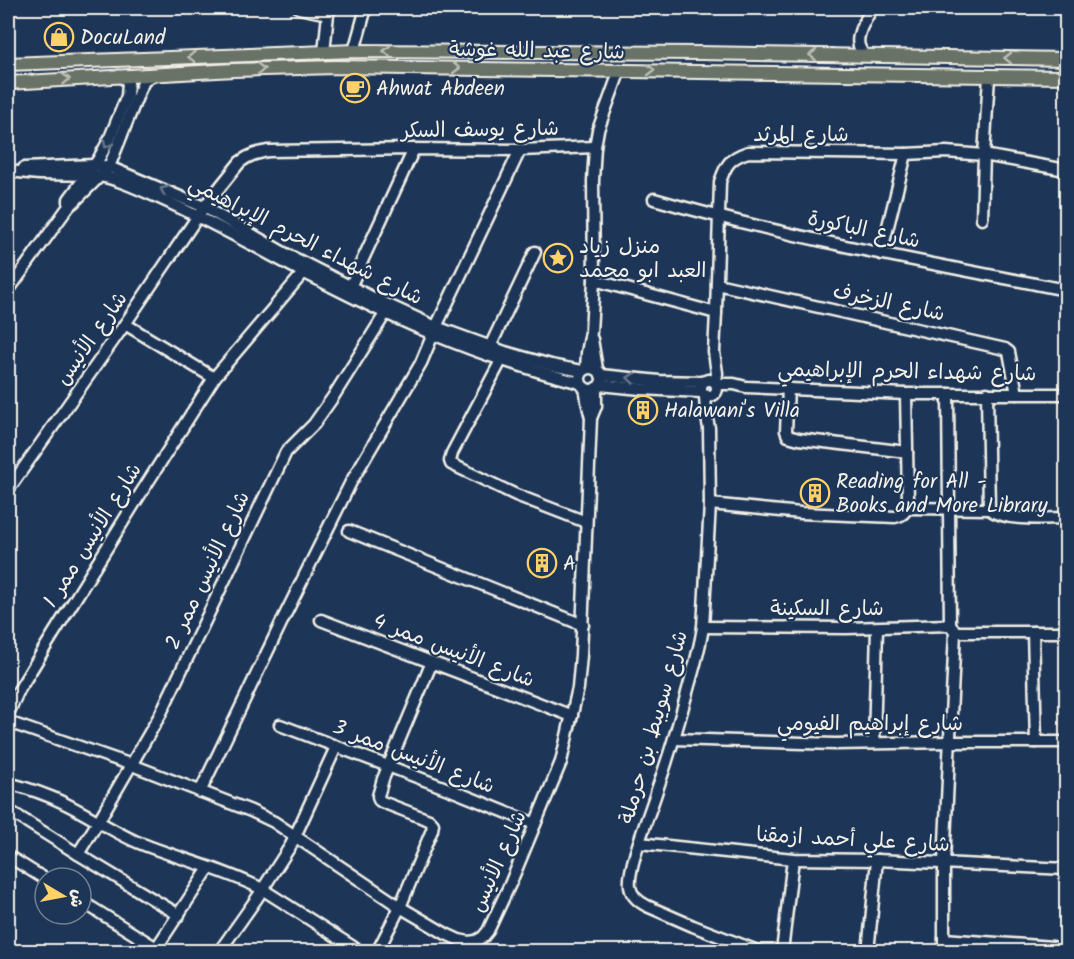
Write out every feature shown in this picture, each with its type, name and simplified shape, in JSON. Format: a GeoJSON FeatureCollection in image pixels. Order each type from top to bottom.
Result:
{"type":"FeatureCollection","features":[{"type":"Feature","properties":{"kind":"main road","name":"شارع عبد الله غوشة"},"geometry":{"type":"LineString","coordinates":[[8,64],[354,51],[1066,58]]}},
{"type":"Feature","properties":{"kind":"main road","name":"شارع عبد الله غوشة"},"geometry":{"type":"LineString","coordinates":[[8,83],[234,70],[336,68],[1066,77]]}},
{"type":"Feature","properties":{"kind":"street"},"geometry":{"type":"LineString","coordinates":[[299,8],[329,11],[324,52]]}},
{"type":"Feature","properties":{"kind":"street"},"geometry":{"type":"LineString","coordinates":[[354,51],[366,8]]}},
{"type":"Feature","properties":{"kind":"street"},"geometry":{"type":"LineString","coordinates":[[864,55],[858,45],[859,33],[872,8]]}},
{"type":"Feature","properties":{"kind":"street"},"geometry":{"type":"LineString","coordinates":[[591,378],[595,147],[598,130],[620,70]]}},
{"type":"Feature","properties":{"kind":"street"},"geometry":{"type":"LineString","coordinates":[[8,291],[69,206],[105,172],[116,154],[144,81],[153,75]]}},
{"type":"Feature","properties":{"kind":"street"},"geometry":{"type":"LineString","coordinates":[[69,206],[69,199],[88,175],[109,140],[127,96],[128,82],[118,76]]}},
{"type":"Feature","properties":{"kind":"street"},"geometry":{"type":"LineString","coordinates":[[982,219],[989,76]]}},
{"type":"Feature","properties":{"kind":"street","name":"شارع يوسف السكر"},"geometry":{"type":"LineString","coordinates":[[201,212],[240,162],[257,153],[268,151],[520,150],[595,147]]}},
{"type":"Feature","properties":{"kind":"street"},"geometry":{"type":"LineString","coordinates":[[350,287],[414,149]]}},
{"type":"Feature","properties":{"kind":"street"},"geometry":{"type":"LineString","coordinates":[[200,792],[351,482],[421,363],[520,150]]}},
{"type":"Feature","properties":{"kind":"street","name":"شارع المرثد"},"geometry":{"type":"LineString","coordinates":[[710,388],[717,373],[714,352],[720,182],[728,163],[735,157],[748,152],[906,154],[946,152],[984,155],[1066,170]]}},
{"type":"Feature","properties":{"kind":"street"},"geometry":{"type":"LineString","coordinates":[[881,254],[906,154]]}},
{"type":"Feature","properties":{"kind":"street","name":"شارع شهداء الحرم الإبراهيمي"},"geometry":{"type":"LineString","coordinates":[[9,171],[20,168],[94,165],[146,192],[201,212],[350,287],[388,310]]}},
{"type":"Feature","properties":{"kind":"street","name":"شارع شهداء الحرم الإبراهيمي"},"geometry":{"type":"LineString","coordinates":[[9,171],[88,175],[105,172]]}},
{"type":"Feature","properties":{"kind":"street","name":"شارع الباكورة"},"geometry":{"type":"LineString","coordinates":[[654,199],[718,217],[881,254],[1066,290]]}},
{"type":"Feature","properties":{"kind":"street","name":"شارع شهداء الحرم الإبراهيمي"},"geometry":{"type":"LineString","coordinates":[[201,212],[304,272],[435,331],[503,356],[591,378],[659,381],[710,388],[734,384],[746,387],[906,394],[1066,394]]}},
{"type":"Feature","properties":{"kind":"street","name":"شارع الأنيس"},"geometry":{"type":"LineString","coordinates":[[8,490],[201,212]]}},
{"type":"Feature","properties":{"kind":"street"},"geometry":{"type":"LineString","coordinates":[[488,351],[535,252]]}},
{"type":"Feature","properties":{"kind":"street","name":"شارع الأنيس ممر 1"},"geometry":{"type":"LineString","coordinates":[[8,714],[19,690],[59,624],[214,378],[304,272]]}},
{"type":"Feature","properties":{"kind":"street"},"geometry":{"type":"LineString","coordinates":[[594,280],[716,313]]}},
{"type":"Feature","properties":{"kind":"street","name":"شارع الزخرف"},"geometry":{"type":"LineString","coordinates":[[717,284],[1005,349],[1009,352],[1017,394]]}},
{"type":"Feature","properties":{"kind":"street","name":"شارع الأنيس ممر 2"},"geometry":{"type":"LineString","coordinates":[[78,854],[160,715],[286,452],[314,424],[388,310]]}},
{"type":"Feature","properties":{"kind":"street"},"geometry":{"type":"LineString","coordinates":[[125,324],[214,378]]}},
{"type":"Feature","properties":{"kind":"street"},"geometry":{"type":"LineString","coordinates":[[503,356],[450,457],[451,464],[516,495],[586,522]]}},
{"type":"Feature","properties":{"kind":"street","name":"شارع الأنيس"},"geometry":{"type":"LineString","coordinates":[[8,722],[132,765],[251,811],[296,836],[424,922],[459,940],[469,942],[483,937],[495,918],[561,762],[578,688],[583,625],[591,418],[588,406],[591,378]]}},
{"type":"Feature","properties":{"kind":"street","name":"شارع سويبط بن حرملة"},"geometry":{"type":"LineString","coordinates":[[710,388],[706,413],[709,428],[710,504],[703,627],[674,740],[639,843],[629,884],[631,891],[640,902],[693,926],[760,951]]}},
{"type":"Feature","properties":{"kind":"street"},"geometry":{"type":"LineString","coordinates":[[788,388],[786,431],[788,436],[799,440],[907,452]]}},
{"type":"Feature","properties":{"kind":"street"},"geometry":{"type":"LineString","coordinates":[[987,393],[989,509]]}},
{"type":"Feature","properties":{"kind":"street"},"geometry":{"type":"LineString","coordinates":[[710,504],[801,513],[895,517],[901,515],[907,508],[906,394]]}},
{"type":"Feature","properties":{"kind":"street"},"geometry":{"type":"LineString","coordinates":[[944,951],[944,863],[951,742],[952,628],[948,508],[948,394]]}},
{"type":"Feature","properties":{"kind":"street"},"geometry":{"type":"LineString","coordinates":[[907,508],[989,509],[1002,516],[1066,518]]}},
{"type":"Feature","properties":{"kind":"street"},"geometry":{"type":"LineString","coordinates":[[348,531],[583,625]]}},
{"type":"Feature","properties":{"kind":"street","name":"شارع الأنيس ممر 4"},"geometry":{"type":"LineString","coordinates":[[321,620],[572,716]]}},
{"type":"Feature","properties":{"kind":"street","name":"شارع السكينة"},"geometry":{"type":"LineString","coordinates":[[703,627],[952,628],[1066,632]]}},
{"type":"Feature","properties":{"kind":"street"},"geometry":{"type":"LineString","coordinates":[[873,742],[877,628]]}},
{"type":"Feature","properties":{"kind":"street"},"geometry":{"type":"LineString","coordinates":[[1033,632],[1036,742]]}},
{"type":"Feature","properties":{"kind":"street"},"geometry":{"type":"LineString","coordinates":[[377,951],[400,907],[433,824],[425,818],[379,800],[378,796],[432,662]]}},
{"type":"Feature","properties":{"kind":"street","name":"شارع الأنيس ممر 3"},"geometry":{"type":"LineString","coordinates":[[280,725],[535,824]]}},
{"type":"Feature","properties":{"kind":"street","name":"شارع إبراهيم الفيومي"},"geometry":{"type":"LineString","coordinates":[[674,740],[824,744],[1066,742]]}},
{"type":"Feature","properties":{"kind":"street"},"geometry":{"type":"LineString","coordinates":[[219,951],[296,836],[336,747]]}},
{"type":"Feature","properties":{"kind":"street"},"geometry":{"type":"LineString","coordinates":[[8,783],[35,790],[64,803],[155,849],[234,876],[262,889],[361,951]]}},
{"type":"Feature","properties":{"kind":"street"},"geometry":{"type":"LineString","coordinates":[[8,810],[178,915]]}},
{"type":"Feature","properties":{"kind":"street","name":"شارع علي أحمد ازمقنا"},"geometry":{"type":"LineString","coordinates":[[639,843],[793,859],[878,860],[1066,869]]}},
{"type":"Feature","properties":{"kind":"street"},"geometry":{"type":"LineString","coordinates":[[8,856],[33,872]]}},
{"type":"Feature","properties":{"kind":"street"},"geometry":{"type":"LineString","coordinates":[[782,951],[793,859]]}},
{"type":"Feature","properties":{"kind":"street"},"geometry":{"type":"LineString","coordinates":[[868,951],[878,860]]}},
{"type":"Feature","properties":{"kind":"street"},"geometry":{"type":"LineString","coordinates":[[93,908],[160,949],[178,915],[209,868]]}},
{"type":"Feature","properties":{"kind":"street"},"geometry":{"type":"LineString","coordinates":[[944,939],[1053,947],[1061,951]]}},
{"type":"Feature","properties":{"kind":"place","name":"DocuLand"},"geometry":{"type":"Point","coordinates":[59,37]}},
{"type":"Feature","properties":{"kind":"place","name":"Ahwat Abdeen"},"geometry":{"type":"Point","coordinates":[355,88]}},
{"type":"Feature","properties":{"kind":"place","name":"منزل زياد العبد ابو محمد"},"geometry":{"type":"Point","coordinates":[558,258]}},
{"type":"Feature","properties":{"kind":"place","name":"Halawani's Villa"},"geometry":{"type":"Point","coordinates":[643,410]}},
{"type":"Feature","properties":{"kind":"place","name":"Reading for All - Books and More Library"},"geometry":{"type":"Point","coordinates":[815,493]}},
{"type":"Feature","properties":{"kind":"place","name":"A"},"geometry":{"type":"Point","coordinates":[542,563]}}]}
